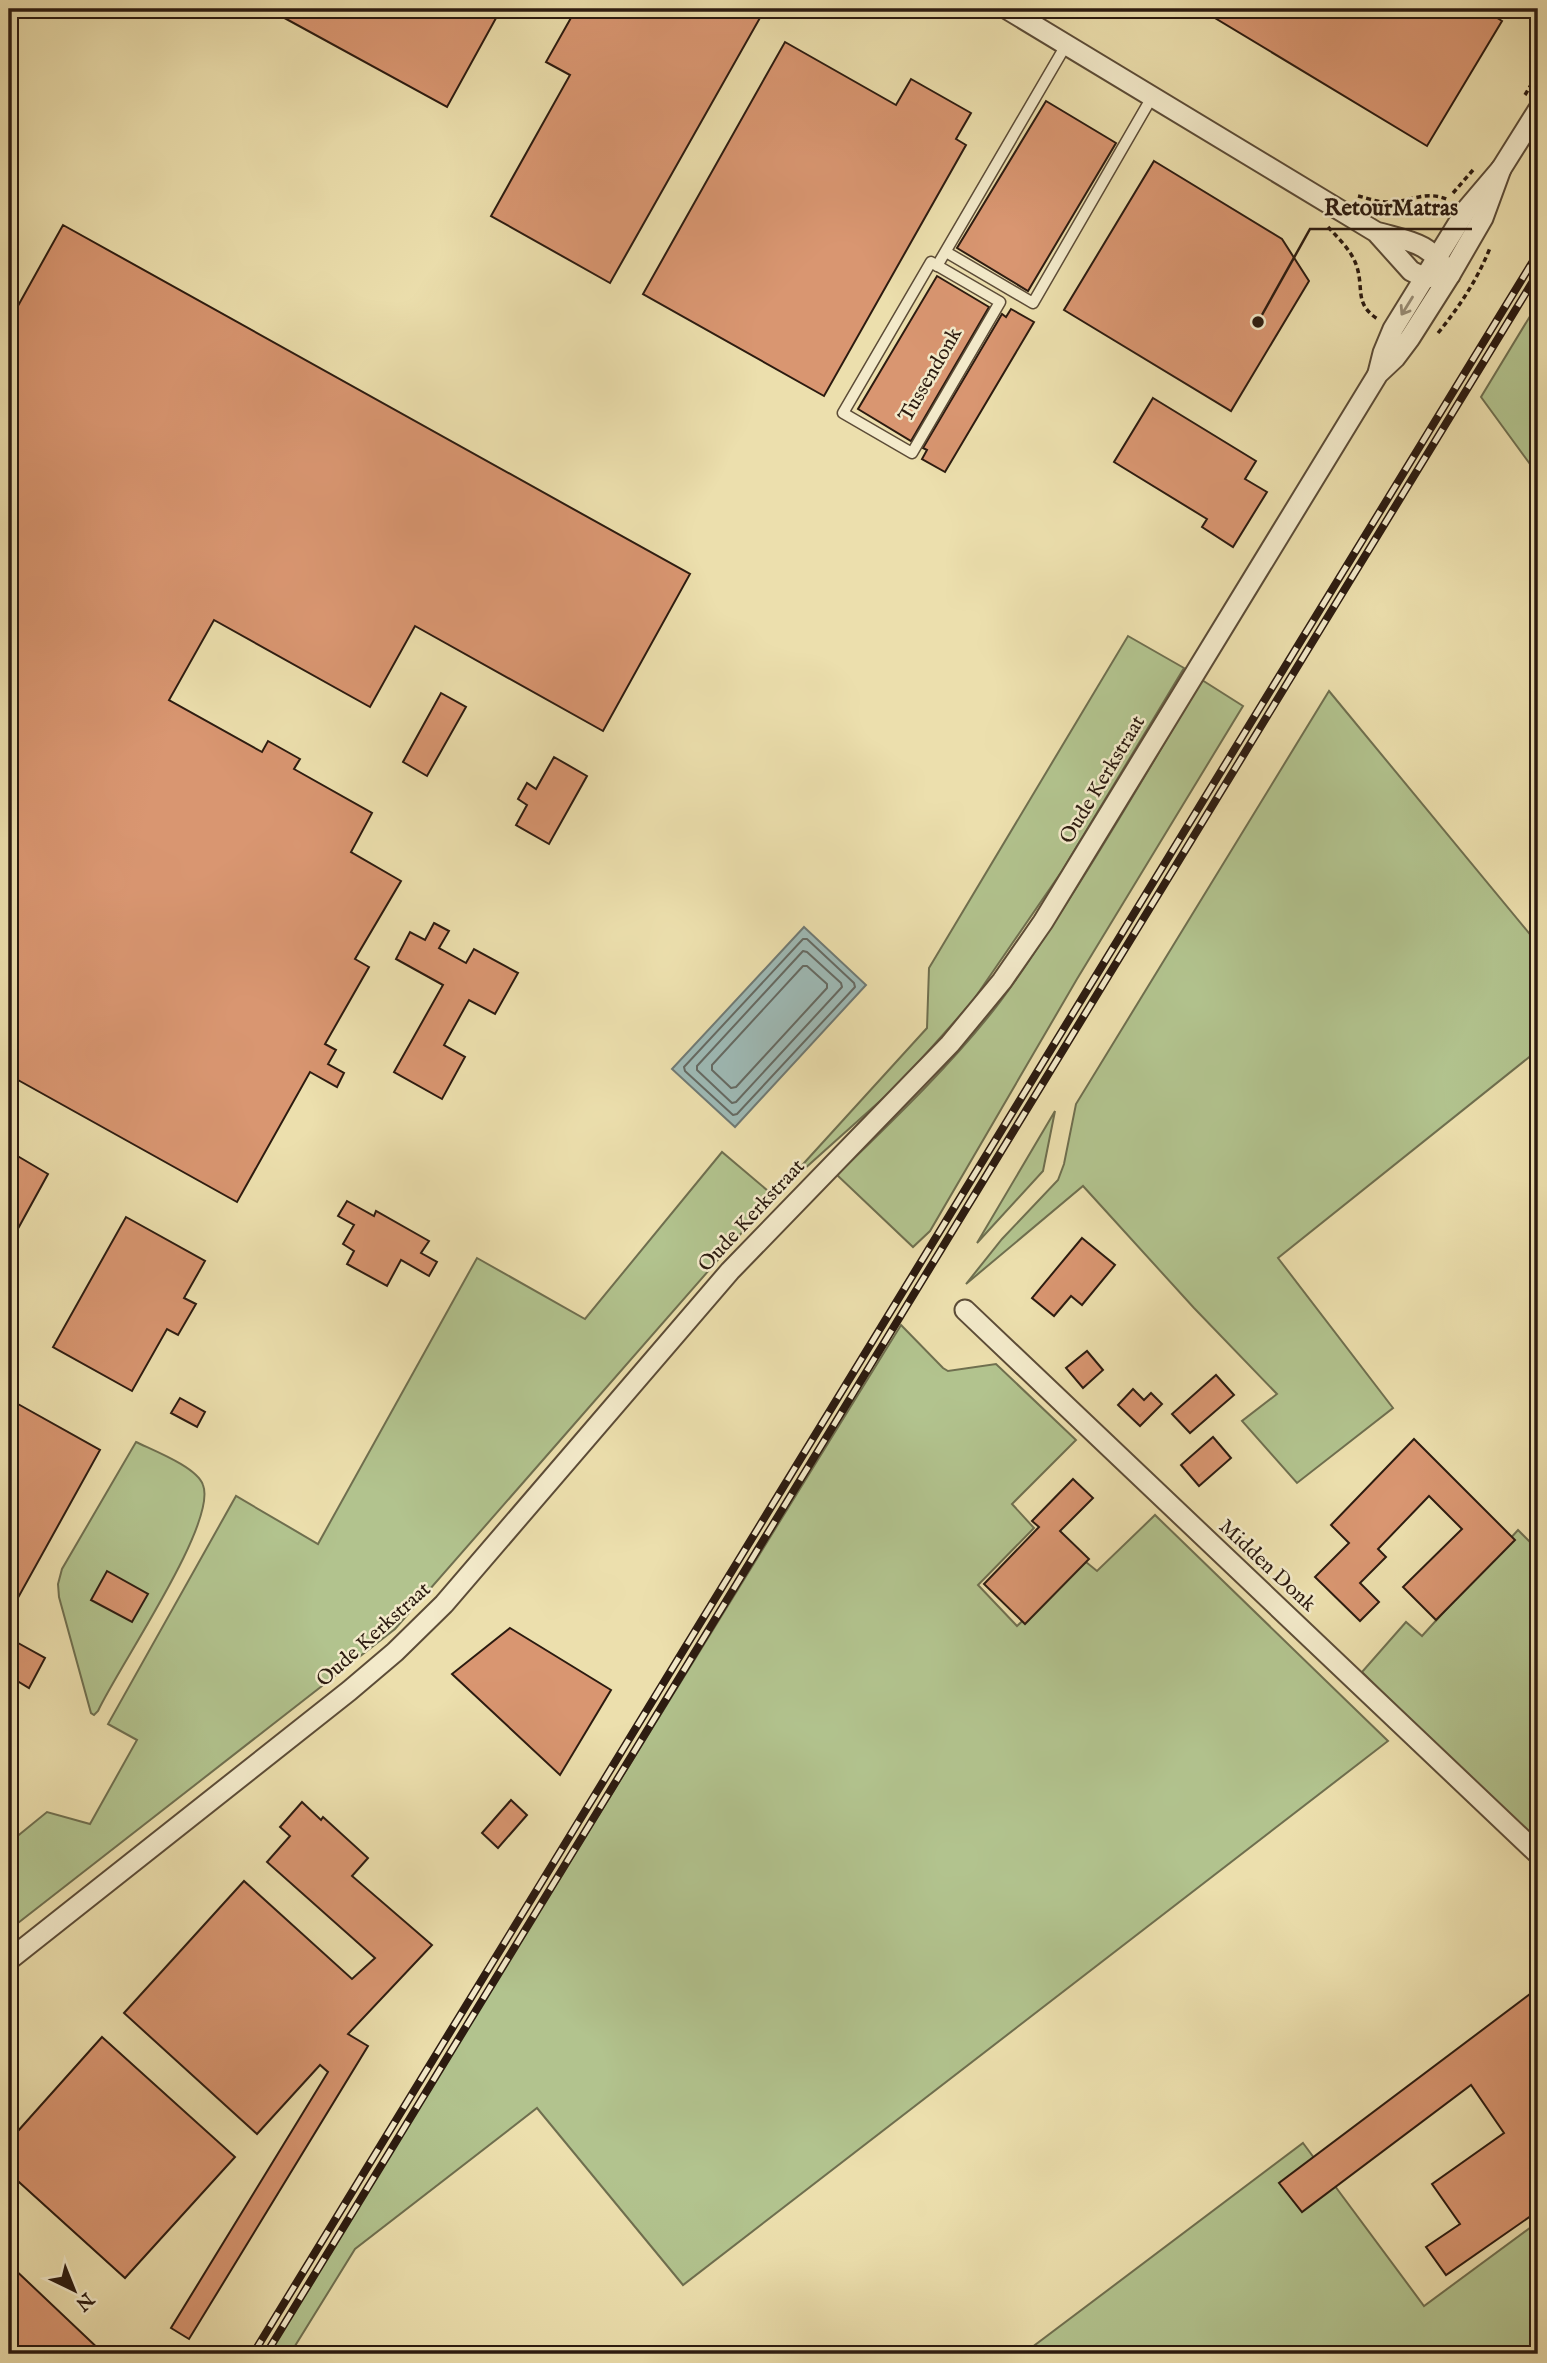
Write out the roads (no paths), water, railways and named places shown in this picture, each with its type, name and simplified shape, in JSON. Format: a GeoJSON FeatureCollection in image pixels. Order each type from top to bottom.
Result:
{"type":"FeatureCollection","features":[{"type":"Feature","properties":{"kind":"street"},"geometry":{"type":"LineString","coordinates":[[1007,9],[1376,232],[1416,243],[1438,257],[1450,275],[1425,278],[1403,264],[1376,232]]}},
{"type":"Feature","properties":{"kind":"street","name":"Oude Kerkstraat"},"geometry":{"type":"LineString","coordinates":[[1378,374],[1393,329],[1467,209],[1501,169],[1538,110]]}},
{"type":"Feature","properties":{"kind":"street","name":"Oude Kerkstraat"},"geometry":{"type":"LineString","coordinates":[[9,1960],[349,1691],[435,1614],[730,1271],[950,1044],[1002,981],[1043,922],[1378,374],[1410,338],[1450,275],[1483,218],[1501,169]]}},
{"type":"Feature","properties":{"kind":"street","name":"Midden Donk"},"geometry":{"type":"LineString","coordinates":[[965,1310],[1538,1854]]}},
{"type":"Feature","properties":{"kind":"lane","name":"Tussendonk"},"geometry":{"type":"LineString","coordinates":[[937,266],[1066,45]]}},
{"type":"Feature","properties":{"kind":"lane"},"geometry":{"type":"LineString","coordinates":[[946,252],[1033,303],[1153,97]]}},
{"type":"Feature","properties":{"kind":"lane","name":"Tussendonk"},"geometry":{"type":"LineString","coordinates":[[931,262],[937,266],[1000,302],[912,453],[843,413],[931,262]]}},
{"type":"Feature","properties":{"kind":"water"},"geometry":{"type":"Polygon","coordinates":[[[804,927],[866,985],[735,1127],[672,1069],[804,927]]]}},
{"type":"Feature","properties":{"kind":"railway"},"geometry":{"type":"LineString","coordinates":[[253,2354],[1538,253]]}},
{"type":"Feature","properties":{"kind":"railway"},"geometry":{"type":"LineString","coordinates":[[266,2354],[1538,273]]}},
{"type":"Feature","properties":{"kind":"place","name":"RetourMatras"},"geometry":{"type":"Point","coordinates":[1258,322]}}]}
